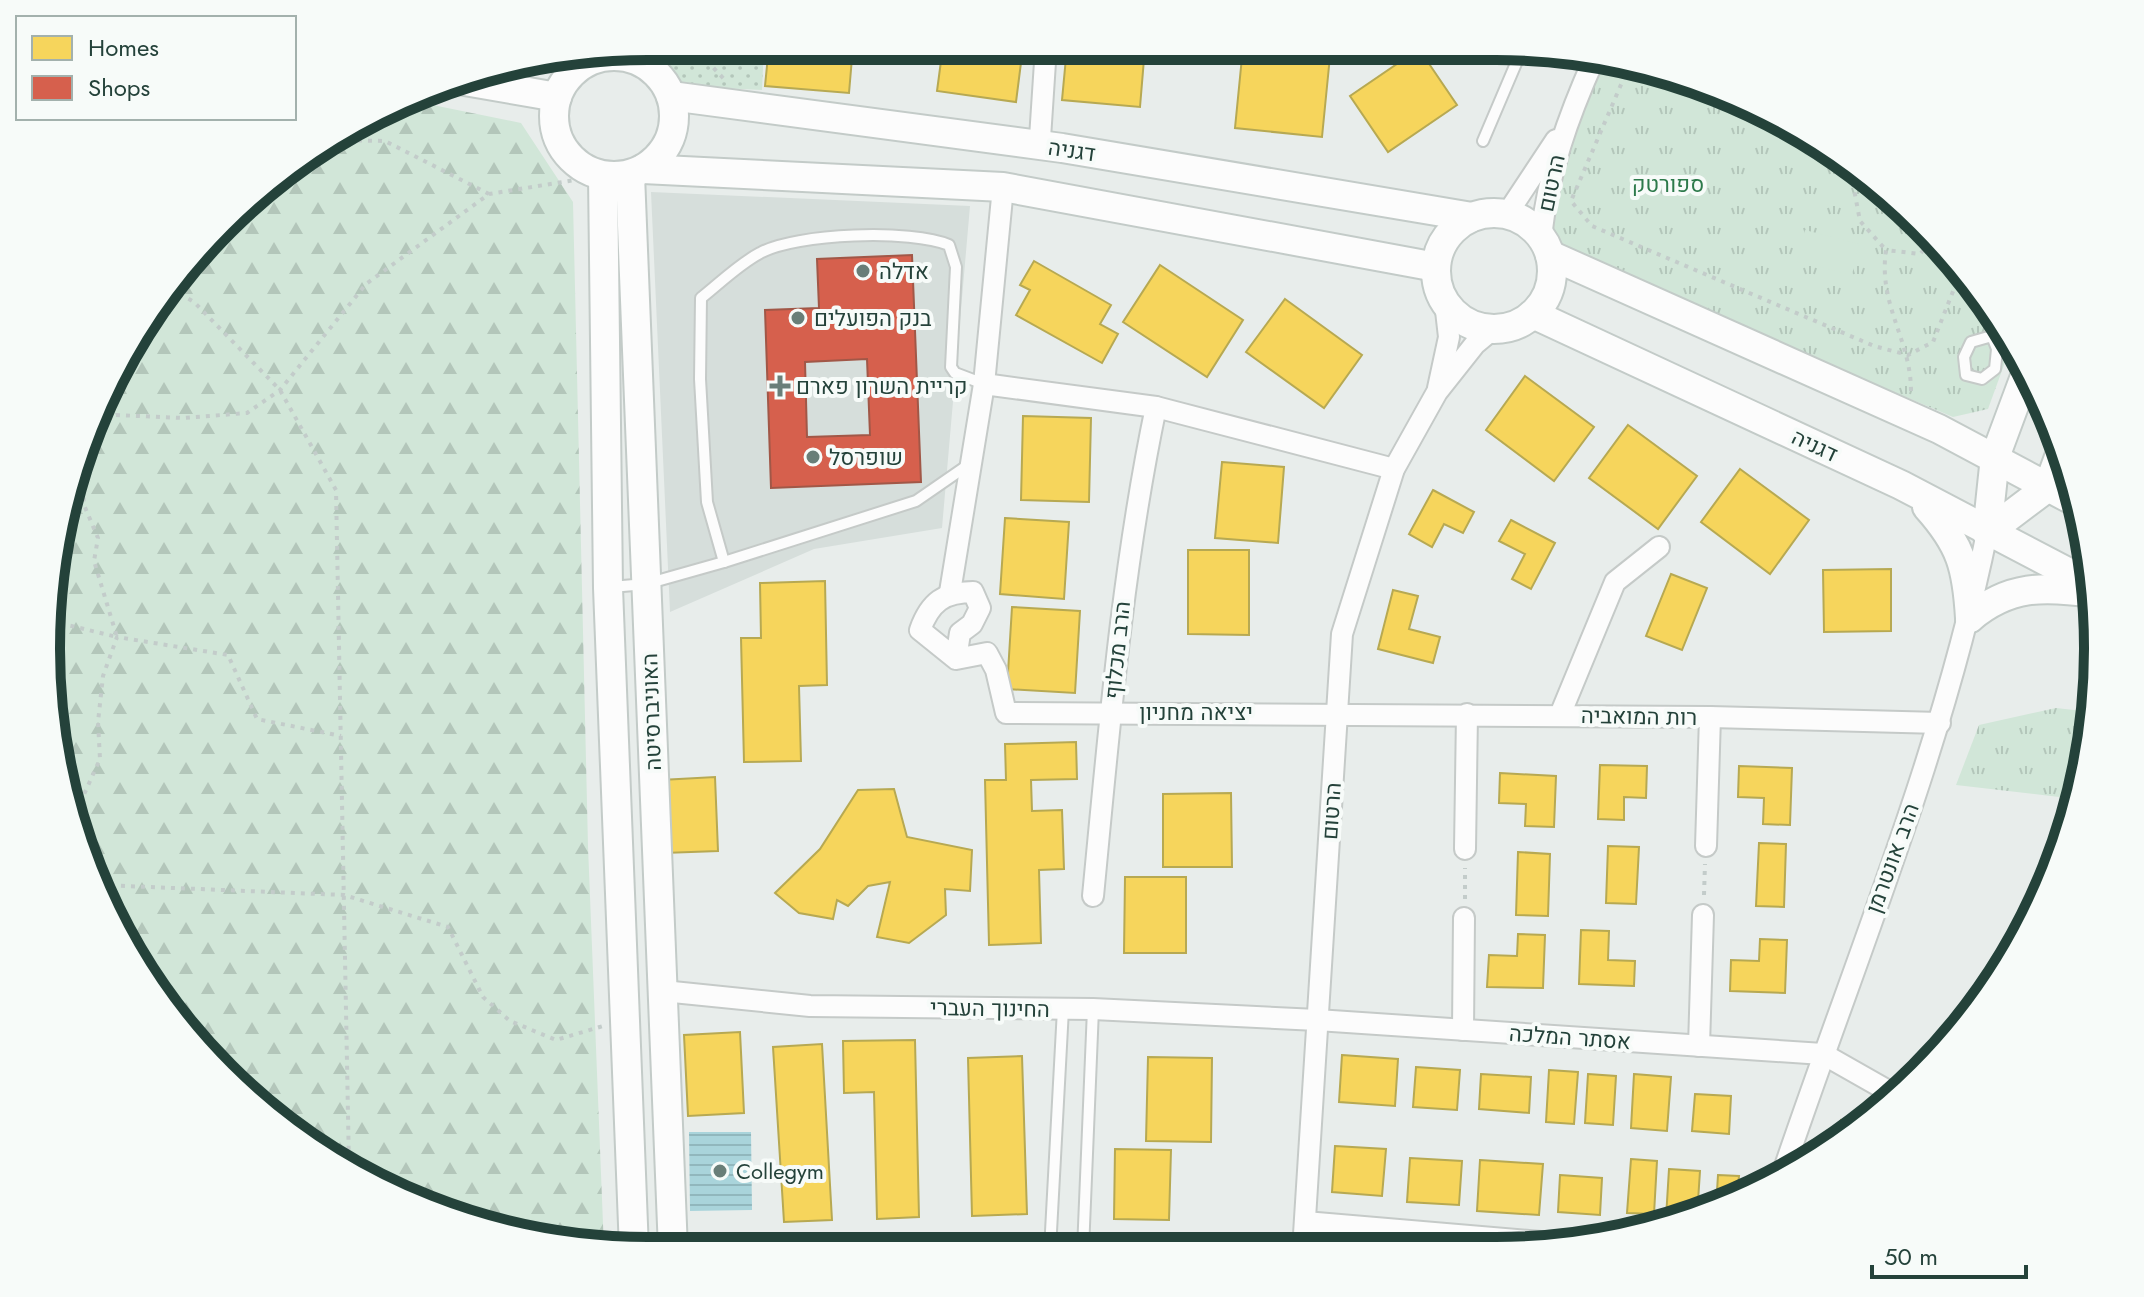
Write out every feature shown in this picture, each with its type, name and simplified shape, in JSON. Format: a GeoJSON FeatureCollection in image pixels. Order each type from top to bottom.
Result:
{"type":"FeatureCollection","features":[{"type":"Feature","properties":{"kind":"street"},"geometry":{"type":"LineString","coordinates":[[625,173],[660,156],[671,138],[675,117],[671,96],[653,71],[636,60]]}},
{"type":"Feature","properties":{"kind":"street"},"geometry":{"type":"LineString","coordinates":[[1040,138],[1045,60]]}},
{"type":"Feature","properties":{"kind":"street"},"geometry":{"type":"LineString","coordinates":[[579,64],[557,97],[554,117],[558,138],[569,156],[585,169],[1003,187],[1436,267]]}},
{"type":"Feature","properties":{"kind":"street","name":"הרטום"},"geometry":{"type":"LineString","coordinates":[[1507,214],[1562,130],[1589,68]]}},
{"type":"Feature","properties":{"kind":"street"},"geometry":{"type":"LineString","coordinates":[[482,84],[557,97]]}},
{"type":"Feature","properties":{"kind":"street","name":"דגניה"},"geometry":{"type":"LineString","coordinates":[[671,96],[1062,148],[1472,217]]}},
{"type":"Feature","properties":{"kind":"street","name":"הרטום"},"geometry":{"type":"LineString","coordinates":[[1545,246],[1545,201],[1562,130]]}},
{"type":"Feature","properties":{"kind":"street","name":"האוניברסיטה"},"geometry":{"type":"LineString","coordinates":[[625,173],[646,584],[672,1237]]}},
{"type":"Feature","properties":{"kind":"street","name":"האוניברסיטה"},"geometry":{"type":"LineString","coordinates":[[625,173],[608,588],[633,1237]]}},
{"type":"Feature","properties":{"kind":"street"},"geometry":{"type":"LineString","coordinates":[[950,592],[984,384],[1003,187]]}},
{"type":"Feature","properties":{"kind":"street"},"geometry":{"type":"LineString","coordinates":[[1507,214],[1532,226],[1545,246],[1551,281],[1541,305],[1533,314],[1507,327],[1493,329],[1466,322],[1445,302],[1437,283],[1436,267],[1447,238],[1472,217],[1507,214]]}},
{"type":"Feature","properties":{"kind":"street"},"geometry":{"type":"LineString","coordinates":[[1545,246],[1939,429],[2064,495]]}},
{"type":"Feature","properties":{"kind":"street","name":"הרטום"},"geometry":{"type":"LineString","coordinates":[[1437,392],[1449,337],[1445,302]]}},
{"type":"Feature","properties":{"kind":"street","name":"דגניה"},"geometry":{"type":"LineString","coordinates":[[1533,314],[1901,485],[1987,533],[2080,579]]}},
{"type":"Feature","properties":{"kind":"street","name":"הרטום"},"geometry":{"type":"LineString","coordinates":[[1304,1237],[1342,634],[1394,469],[1437,392],[1475,344],[1493,329]]}},
{"type":"Feature","properties":{"kind":"street"},"geometry":{"type":"LineString","coordinates":[[984,384],[1156,407],[1394,469]]}},
{"type":"Feature","properties":{"kind":"street"},"geometry":{"type":"LineString","coordinates":[[1987,533],[1995,457],[2022,386]]}},
{"type":"Feature","properties":{"kind":"street"},"geometry":{"type":"LineString","coordinates":[[1939,429],[1958,432],[1987,429],[2015,404]]}},
{"type":"Feature","properties":{"kind":"street","name":"הרב מכלוף"},"geometry":{"type":"LineString","coordinates":[[1093,896],[1116,641],[1136,502],[1156,407]]}},
{"type":"Feature","properties":{"kind":"street"},"geometry":{"type":"LineString","coordinates":[[1987,533],[2048,487],[2055,467]]}},
{"type":"Feature","properties":{"kind":"street"},"geometry":{"type":"LineString","coordinates":[[1901,485],[1950,533],[1968,579],[1970,618]]}},
{"type":"Feature","properties":{"kind":"street","name":"הרב אונטרמן"},"geometry":{"type":"LineString","coordinates":[[1787,1159],[1940,723],[1970,618],[1987,533]]}},
{"type":"Feature","properties":{"kind":"street"},"geometry":{"type":"LineString","coordinates":[[1560,715],[1615,582],[1659,547]]}},
{"type":"Feature","properties":{"kind":"street"},"geometry":{"type":"LineString","coordinates":[[1970,618],[1992,599],[2009,592],[2057,588],[2081,591]]}},
{"type":"Feature","properties":{"kind":"street"},"geometry":{"type":"LineString","coordinates":[[950,592],[973,592],[980,608],[972,624],[960,633],[956,659],[920,630],[927,609],[950,592]]}},
{"type":"Feature","properties":{"kind":"street","name":"יציאה מחניון"},"geometry":{"type":"LineString","coordinates":[[956,659],[987,653],[996,670],[1006,713],[1337,713]]}},
{"type":"Feature","properties":{"kind":"street","name":"רות המואביה"},"geometry":{"type":"LineString","coordinates":[[1337,713],[1940,723]]}},
{"type":"Feature","properties":{"kind":"street"},"geometry":{"type":"LineString","coordinates":[[1465,849],[1467,714]]}},
{"type":"Feature","properties":{"kind":"street"},"geometry":{"type":"LineString","coordinates":[[1706,846],[1710,717]]}},
{"type":"Feature","properties":{"kind":"street"},"geometry":{"type":"LineString","coordinates":[[1699,1046],[1703,915]]}},
{"type":"Feature","properties":{"kind":"street"},"geometry":{"type":"LineString","coordinates":[[1463,1030],[1464,918]]}},
{"type":"Feature","properties":{"kind":"street","name":"החינוך העברי"},"geometry":{"type":"LineString","coordinates":[[663,991],[810,1006],[1093,1009],[1317,1020]]}},
{"type":"Feature","properties":{"kind":"street","name":"אסתר המלכה"},"geometry":{"type":"LineString","coordinates":[[1317,1020],[1823,1054]]}},
{"type":"Feature","properties":{"kind":"street"},"geometry":{"type":"LineString","coordinates":[[1823,1054],[1886,1090]]}},
{"type":"Feature","properties":{"kind":"street"},"geometry":{"type":"LineString","coordinates":[[1305,1222],[1482,1237]]}},
{"type":"Feature","properties":{"kind":"lane"},"geometry":{"type":"LineString","coordinates":[[1483,141],[1517,61]]}},
{"type":"Feature","properties":{"kind":"lane"},"geometry":{"type":"LineString","coordinates":[[724,562],[707,502],[700,379],[701,298],[761,252],[834,236],[931,237],[949,245],[956,267],[951,367],[955,373],[984,384]]}},
{"type":"Feature","properties":{"kind":"lane"},"geometry":{"type":"LineString","coordinates":[[608,588],[646,584],[724,562],[916,501],[972,462]]}},
{"type":"Feature","properties":{"kind":"lane"},"geometry":{"type":"LineString","coordinates":[[1051,1237],[1063,1009]]}},
{"type":"Feature","properties":{"kind":"lane"},"geometry":{"type":"LineString","coordinates":[[1084,1237],[1093,1009]]}},
{"type":"Feature","properties":{"kind":"path"},"geometry":{"type":"LineString","coordinates":[[1625,75],[1571,201],[1592,226],[1874,346],[1908,355],[1933,342],[1956,283]]}},
{"type":"Feature","properties":{"kind":"path"},"geometry":{"type":"LineString","coordinates":[[352,140],[385,141],[489,194]]}},
{"type":"Feature","properties":{"kind":"path"},"geometry":{"type":"LineString","coordinates":[[106,421],[116,415],[183,418],[247,413],[280,390],[366,284],[489,194],[625,173]]}},
{"type":"Feature","properties":{"kind":"path"},"geometry":{"type":"LineString","coordinates":[[1852,181],[1860,221],[1886,250],[1920,254],[1926,247]]}},
{"type":"Feature","properties":{"kind":"path"},"geometry":{"type":"LineString","coordinates":[[1886,250],[1883,269],[1887,299],[1911,367],[1911,416]]}},
{"type":"Feature","properties":{"kind":"path"},"geometry":{"type":"LineString","coordinates":[[179,294],[194,302],[280,390],[336,490],[349,1155]]}},
{"type":"Feature","properties":{"kind":"path"},"geometry":{"type":"LineString","coordinates":[[80,802],[100,759],[98,722],[103,676],[117,637],[94,561],[98,538],[84,505],[83,487]]}},
{"type":"Feature","properties":{"kind":"path"},"geometry":{"type":"LineString","coordinates":[[61,623],[117,637],[228,655],[257,719],[341,736]]}},
{"type":"Feature","properties":{"kind":"path"},"geometry":{"type":"LineString","coordinates":[[1703,915],[1706,846]]}},
{"type":"Feature","properties":{"kind":"path"},"geometry":{"type":"LineString","coordinates":[[1464,918],[1465,849]]}},
{"type":"Feature","properties":{"kind":"path"},"geometry":{"type":"LineString","coordinates":[[110,885],[344,895],[448,927],[483,997],[510,1021],[556,1040],[625,1019]]}},
{"type":"Feature","properties":{"kind":"shaded area"},"geometry":{"type":"Polygon","coordinates":[[[651,192],[970,206],[942,528],[814,549],[670,612],[651,192]]]}},
{"type":"Feature","properties":{"kind":"green space"},"geometry":{"type":"Polygon","coordinates":[[[654,60],[763,60],[762,90],[680,86],[654,60]]]}},
{"type":"Feature","properties":{"kind":"green space","name":"ספורטק"},"geometry":{"type":"Polygon","coordinates":[[[1600,69],[1648,80],[1721,105],[1790,139],[1822,159],[1884,206],[1938,260],[1985,322],[2007,357],[1988,409],[1953,417],[1564,252],[1539,206],[1600,69]]]}},
{"type":"Feature","properties":{"kind":"green space"},"geometry":{"type":"Polygon","coordinates":[[[426,104],[521,123],[573,202],[588,846],[603,1235],[534,1226],[496,1217],[423,1192],[354,1158],[260,1091],[206,1037],[139,943],[91,838],[71,763],[61,687],[60,648],[61,610],[71,534],[91,459],[139,354],[206,260],[260,206],[354,139],[426,104]]]}},
{"type":"Feature","properties":{"kind":"green space"},"geometry":{"type":"Polygon","coordinates":[[[1805,230],[1859,244],[1852,275],[1797,261],[1805,230]]]}},
{"type":"Feature","properties":{"kind":"green space"},"geometry":{"type":"Polygon","coordinates":[[[2056,708],[2081,711],[2065,798],[1956,785],[1979,725],[2056,708]]]}},
{"type":"Feature","properties":{"kind":"water","name":"Collegym"},"geometry":{"type":"Polygon","coordinates":[[[689,1132],[751,1132],[752,1210],[690,1211],[689,1132]]]}},
{"type":"Feature","properties":{"kind":"building: Homes"},"geometry":{"type":"Polygon","coordinates":[[[768,60],[852,60],[849,93],[765,86],[768,60]]]}},
{"type":"Feature","properties":{"kind":"building: Homes"},"geometry":{"type":"Polygon","coordinates":[[[941,60],[1021,60],[1016,102],[937,91],[941,60]]]}},
{"type":"Feature","properties":{"kind":"building: Homes"},"geometry":{"type":"Polygon","coordinates":[[[1066,60],[1144,60],[1140,107],[1062,100],[1066,60]]]}},
{"type":"Feature","properties":{"kind":"building: Homes"},"geometry":{"type":"Polygon","coordinates":[[[1242,60],[1330,60],[1322,137],[1235,128],[1242,60]]]}},
{"type":"Feature","properties":{"kind":"building: Homes"},"geometry":{"type":"Polygon","coordinates":[[[1403,60],[1426,60],[1457,105],[1388,152],[1350,96],[1403,60]]]}},
{"type":"Feature","properties":{"kind":"building: Homes"},"geometry":{"type":"Polygon","coordinates":[[[1034,261],[1111,305],[1100,324],[1118,334],[1102,363],[1016,315],[1030,290],[1020,285],[1034,261]]]}},
{"type":"Feature","properties":{"kind":"building: Homes"},"geometry":{"type":"Polygon","coordinates":[[[1160,265],[1243,320],[1207,377],[1123,322],[1160,265]]]}},
{"type":"Feature","properties":{"kind":"building: Homes"},"geometry":{"type":"Polygon","coordinates":[[[1285,299],[1362,355],[1324,408],[1246,352],[1285,299]]]}},
{"type":"Feature","properties":{"kind":"building: Homes"},"geometry":{"type":"Polygon","coordinates":[[[1525,376],[1594,427],[1554,481],[1486,430],[1525,376]]]}},
{"type":"Feature","properties":{"kind":"building: Homes"},"geometry":{"type":"Polygon","coordinates":[[[1023,416],[1091,418],[1089,502],[1021,500],[1023,416]]]}},
{"type":"Feature","properties":{"kind":"building: Homes"},"geometry":{"type":"Polygon","coordinates":[[[1628,425],[1697,476],[1658,529],[1589,478],[1628,425]]]}},
{"type":"Feature","properties":{"kind":"building: Homes"},"geometry":{"type":"Polygon","coordinates":[[[1222,462],[1284,467],[1278,543],[1215,538],[1222,462]]]}},
{"type":"Feature","properties":{"kind":"building: Homes"},"geometry":{"type":"Polygon","coordinates":[[[1740,469],[1809,520],[1770,574],[1701,522],[1740,469]]]}},
{"type":"Feature","properties":{"kind":"building: Homes"},"geometry":{"type":"Polygon","coordinates":[[[1433,490],[1474,512],[1463,533],[1444,524],[1432,547],[1409,534],[1433,490]]]}},
{"type":"Feature","properties":{"kind":"building: Homes"},"geometry":{"type":"Polygon","coordinates":[[[1005,518],[1069,522],[1064,599],[1000,594],[1005,518]]]}},
{"type":"Feature","properties":{"kind":"building: Homes"},"geometry":{"type":"Polygon","coordinates":[[[1511,520],[1555,543],[1531,589],[1512,579],[1525,554],[1499,541],[1511,520]]]}},
{"type":"Feature","properties":{"kind":"building: Homes"},"geometry":{"type":"Polygon","coordinates":[[[1188,550],[1249,550],[1249,635],[1188,634],[1188,550]]]}},
{"type":"Feature","properties":{"kind":"building: Homes"},"geometry":{"type":"Polygon","coordinates":[[[1891,569],[1891,631],[1824,632],[1823,570],[1891,569]]]}},
{"type":"Feature","properties":{"kind":"building: Homes"},"geometry":{"type":"Polygon","coordinates":[[[1671,574],[1707,588],[1682,650],[1646,636],[1671,574]]]}},
{"type":"Feature","properties":{"kind":"building: Homes"},"geometry":{"type":"Polygon","coordinates":[[[825,581],[827,685],[799,686],[801,761],[744,762],[741,638],[761,638],[760,583],[825,581]]]}},
{"type":"Feature","properties":{"kind":"building: Homes"},"geometry":{"type":"Polygon","coordinates":[[[1393,590],[1418,596],[1409,629],[1440,637],[1433,663],[1378,649],[1393,590]]]}},
{"type":"Feature","properties":{"kind":"building: Homes"},"geometry":{"type":"Polygon","coordinates":[[[1012,607],[1080,611],[1075,693],[1007,689],[1012,607]]]}},
{"type":"Feature","properties":{"kind":"building: Homes"},"geometry":{"type":"Polygon","coordinates":[[[1076,742],[1077,779],[1031,780],[1032,811],[1062,810],[1064,869],[1039,870],[1041,943],[989,945],[985,780],[1006,780],[1005,744],[1076,742]]]}},
{"type":"Feature","properties":{"kind":"building: Homes"},"geometry":{"type":"Polygon","coordinates":[[[1600,765],[1647,766],[1646,798],[1624,797],[1624,820],[1598,819],[1600,765]]]}},
{"type":"Feature","properties":{"kind":"building: Homes"},"geometry":{"type":"Polygon","coordinates":[[[1739,766],[1792,768],[1790,825],[1763,824],[1764,798],[1738,797],[1739,766]]]}},
{"type":"Feature","properties":{"kind":"building: Homes"},"geometry":{"type":"Polygon","coordinates":[[[1500,773],[1556,776],[1554,827],[1525,826],[1526,804],[1499,803],[1500,773]]]}},
{"type":"Feature","properties":{"kind":"building: Homes"},"geometry":{"type":"Polygon","coordinates":[[[715,777],[718,851],[664,853],[661,780],[715,777]]]}},
{"type":"Feature","properties":{"kind":"building: Homes"},"geometry":{"type":"Polygon","coordinates":[[[894,789],[907,837],[972,850],[970,891],[945,889],[946,915],[909,943],[877,937],[890,882],[868,886],[848,906],[837,900],[833,919],[799,913],[775,893],[820,849],[858,790],[894,789]]]}},
{"type":"Feature","properties":{"kind":"building: Homes"},"geometry":{"type":"Polygon","coordinates":[[[1231,793],[1232,867],[1163,867],[1163,794],[1231,793]]]}},
{"type":"Feature","properties":{"kind":"building: Homes"},"geometry":{"type":"Polygon","coordinates":[[[1759,843],[1786,844],[1784,907],[1756,906],[1759,843]]]}},
{"type":"Feature","properties":{"kind":"building: Homes"},"geometry":{"type":"Polygon","coordinates":[[[1608,846],[1639,847],[1636,904],[1606,903],[1608,846]]]}},
{"type":"Feature","properties":{"kind":"building: Homes"},"geometry":{"type":"Polygon","coordinates":[[[1518,852],[1550,854],[1548,916],[1516,915],[1518,852]]]}},
{"type":"Feature","properties":{"kind":"building: Homes"},"geometry":{"type":"Polygon","coordinates":[[[1125,877],[1186,877],[1186,953],[1124,953],[1125,877]]]}},
{"type":"Feature","properties":{"kind":"building: Homes"},"geometry":{"type":"Polygon","coordinates":[[[1581,930],[1609,931],[1608,960],[1635,961],[1634,986],[1579,984],[1581,930]]]}},
{"type":"Feature","properties":{"kind":"building: Homes"},"geometry":{"type":"Polygon","coordinates":[[[1518,934],[1545,935],[1543,988],[1487,987],[1489,955],[1517,956],[1518,934]]]}},
{"type":"Feature","properties":{"kind":"building: Homes"},"geometry":{"type":"Polygon","coordinates":[[[1760,939],[1787,940],[1785,993],[1730,991],[1731,960],[1759,961],[1760,939]]]}},
{"type":"Feature","properties":{"kind":"building: Homes","name":"Collegym"},"geometry":{"type":"Polygon","coordinates":[[[740,1032],[744,1113],[688,1116],[684,1035],[740,1032]]]}},
{"type":"Feature","properties":{"kind":"building: Homes"},"geometry":{"type":"Polygon","coordinates":[[[915,1040],[919,1217],[877,1219],[874,1092],[844,1093],[843,1041],[915,1040]]]}},
{"type":"Feature","properties":{"kind":"building: Homes"},"geometry":{"type":"Polygon","coordinates":[[[822,1044],[832,1220],[784,1222],[773,1047],[822,1044]]]}},
{"type":"Feature","properties":{"kind":"building: Homes"},"geometry":{"type":"Polygon","coordinates":[[[1342,1055],[1398,1059],[1395,1106],[1339,1102],[1342,1055]]]}},
{"type":"Feature","properties":{"kind":"building: Homes"},"geometry":{"type":"Polygon","coordinates":[[[1022,1056],[1027,1214],[972,1216],[968,1058],[1022,1056]]]}},
{"type":"Feature","properties":{"kind":"building: Homes"},"geometry":{"type":"Polygon","coordinates":[[[1148,1057],[1212,1058],[1211,1142],[1146,1141],[1148,1057]]]}},
{"type":"Feature","properties":{"kind":"building: Homes"},"geometry":{"type":"Polygon","coordinates":[[[1416,1067],[1460,1070],[1457,1110],[1413,1107],[1416,1067]]]}},
{"type":"Feature","properties":{"kind":"building: Homes"},"geometry":{"type":"Polygon","coordinates":[[[1549,1070],[1578,1072],[1574,1124],[1546,1122],[1549,1070]]]}},
{"type":"Feature","properties":{"kind":"building: Homes"},"geometry":{"type":"Polygon","coordinates":[[[1481,1074],[1531,1077],[1529,1113],[1479,1109],[1481,1074]]]}},
{"type":"Feature","properties":{"kind":"building: Homes"},"geometry":{"type":"Polygon","coordinates":[[[1588,1074],[1616,1076],[1613,1125],[1585,1123],[1588,1074]]]}},
{"type":"Feature","properties":{"kind":"building: Homes"},"geometry":{"type":"Polygon","coordinates":[[[1634,1074],[1671,1077],[1667,1131],[1631,1128],[1634,1074]]]}},
{"type":"Feature","properties":{"kind":"building: Homes"},"geometry":{"type":"Polygon","coordinates":[[[1695,1094],[1731,1096],[1729,1134],[1692,1131],[1695,1094]]]}},
{"type":"Feature","properties":{"kind":"building: Homes"},"geometry":{"type":"Polygon","coordinates":[[[1335,1146],[1386,1149],[1382,1196],[1332,1192],[1335,1146]]]}},
{"type":"Feature","properties":{"kind":"building: Homes"},"geometry":{"type":"Polygon","coordinates":[[[1115,1149],[1171,1150],[1169,1220],[1114,1219],[1115,1149]]]}},
{"type":"Feature","properties":{"kind":"building: Homes"},"geometry":{"type":"Polygon","coordinates":[[[1410,1158],[1462,1161],[1459,1205],[1407,1202],[1410,1158]]]}},
{"type":"Feature","properties":{"kind":"building: Homes"},"geometry":{"type":"Polygon","coordinates":[[[1631,1159],[1657,1161],[1654,1214],[1627,1213],[1631,1159]]]}},
{"type":"Feature","properties":{"kind":"building: Homes"},"geometry":{"type":"Polygon","coordinates":[[[1480,1160],[1543,1164],[1539,1215],[1477,1211],[1480,1160]]]}},
{"type":"Feature","properties":{"kind":"building: Homes"},"geometry":{"type":"Polygon","coordinates":[[[1669,1169],[1700,1171],[1698,1201],[1666,1212],[1669,1169]]]}},
{"type":"Feature","properties":{"kind":"building: Homes"},"geometry":{"type":"Polygon","coordinates":[[[1560,1175],[1602,1178],[1600,1215],[1558,1212],[1560,1175]]]}},
{"type":"Feature","properties":{"kind":"building: Homes"},"geometry":{"type":"Polygon","coordinates":[[[1718,1175],[1739,1176],[1738,1184],[1717,1194],[1718,1175]]]}},
{"type":"Feature","properties":{"kind":"building: Shops"},"geometry":{"type":"Polygon","coordinates":[[[912,255],[921,482],[771,488],[765,310],[819,308],[817,259],[912,255]],[[867,359],[805,362],[807,437],[870,435],[867,359]]]}},
{"type":"Feature","properties":{"kind":"place","name":"אדלה"},"geometry":{"type":"Point","coordinates":[863,271]}},
{"type":"Feature","properties":{"kind":"place","name":"בנק הפועלים"},"geometry":{"type":"Point","coordinates":[798,318]}},
{"type":"Feature","properties":{"kind":"place","name":"קריית השרון פארם"},"geometry":{"type":"Point","coordinates":[780,386]}},
{"type":"Feature","properties":{"kind":"place","name":"שופרסל"},"geometry":{"type":"Point","coordinates":[813,457]}},
{"type":"Feature","properties":{"kind":"place","name":"Collegym"},"geometry":{"type":"Point","coordinates":[720,1171]}}]}
